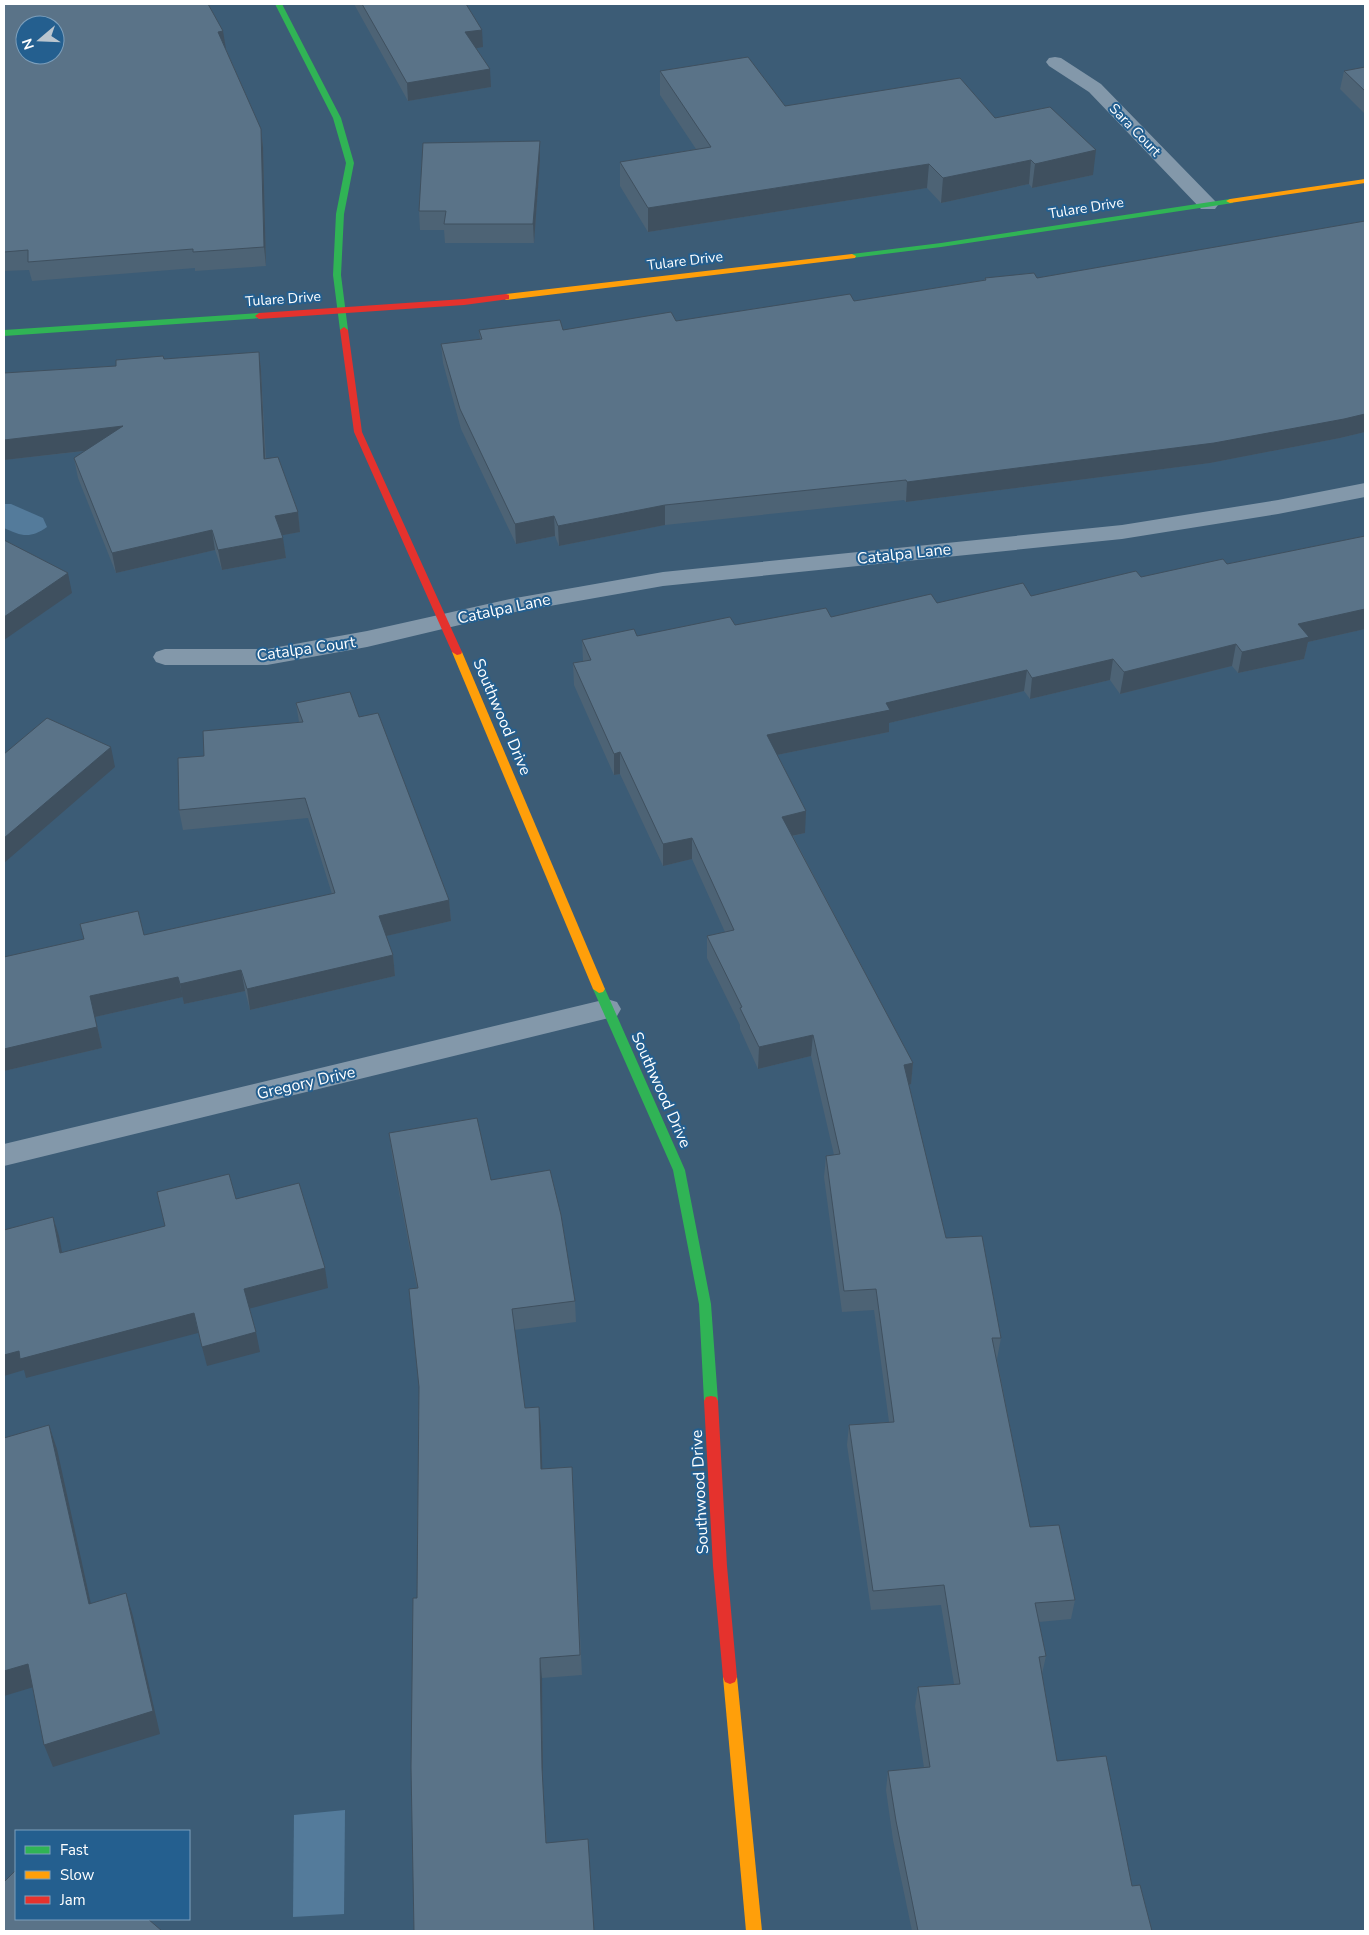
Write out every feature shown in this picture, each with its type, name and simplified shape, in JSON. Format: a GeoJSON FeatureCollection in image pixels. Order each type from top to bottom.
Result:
{"type":"FeatureCollection","features":[{"type":"Feature","properties":{"kind":"street","name":"Southwood Drive"},"geometry":{"type":"LineString","coordinates":[[278,4],[337,118],[350,163],[340,214],[337,272],[358,432],[444,622],[607,1009],[679,1170],[705,1304],[720,1566],[754,1931]]}},
{"type":"Feature","properties":{"kind":"street","name":"Sara Court"},"geometry":{"type":"LineString","coordinates":[[1056,62],[1095,88],[1208,205]]}},
{"type":"Feature","properties":{"kind":"street","name":"Tulare Drive"},"geometry":{"type":"LineString","coordinates":[[4,332],[464,302],[941,246],[1365,181]]}},
{"type":"Feature","properties":{"kind":"street","name":"Catalpa Lane"},"geometry":{"type":"LineString","coordinates":[[444,622],[510,606],[663,579],[1122,532],[1278,508],[1365,490]]}},
{"type":"Feature","properties":{"kind":"street","name":"Catalpa Court"},"geometry":{"type":"LineString","coordinates":[[165,658],[266,657],[367,639],[444,622]]}},
{"type":"Feature","properties":{"kind":"street","name":"Gregory Drive"},"geometry":{"type":"LineString","coordinates":[[4,1155],[524,1031],[607,1009]]}},
{"type":"Feature","properties":{"kind":"water"},"geometry":{"type":"Polygon","coordinates":[[[4,504],[11,504],[43,518],[47,527],[30,535],[16,533],[4,528],[4,504]]]}},
{"type":"Feature","properties":{"kind":"water"},"geometry":{"type":"Polygon","coordinates":[[[345,1810],[344,1914],[293,1917],[294,1815],[345,1810]]]}},
{"type":"Feature","properties":{"kind":"building"},"geometry":{"type":"Polygon","coordinates":[[[4,4],[208,4],[223,31],[218,32],[261,129],[264,247],[193,252],[193,249],[28,262],[28,250],[4,252],[4,4]]]}},
{"type":"Feature","properties":{"kind":"building"},"geometry":{"type":"Polygon","coordinates":[[[362,4],[466,4],[482,30],[465,32],[490,69],[407,83],[362,4]]]}},
{"type":"Feature","properties":{"kind":"building"},"geometry":{"type":"Polygon","coordinates":[[[748,57],[785,106],[960,78],[995,118],[1050,107],[1096,150],[1035,164],[1031,160],[943,178],[929,164],[648,208],[620,162],[711,147],[660,71],[748,57]]]}},
{"type":"Feature","properties":{"kind":"building"},"geometry":{"type":"Polygon","coordinates":[[[1365,67],[1365,91],[1344,71],[1365,67]]]}},
{"type":"Feature","properties":{"kind":"building"},"geometry":{"type":"Polygon","coordinates":[[[540,141],[533,224],[444,224],[446,211],[419,211],[423,143],[540,141]]]}},
{"type":"Feature","properties":{"kind":"building"},"geometry":{"type":"Polygon","coordinates":[[[1365,221],[1365,414],[1214,443],[907,482],[906,480],[665,505],[558,526],[554,516],[515,524],[460,409],[441,344],[482,339],[479,330],[560,320],[563,330],[671,312],[676,321],[850,294],[854,301],[986,280],[985,278],[1034,273],[1037,278],[1365,221]]]}},
{"type":"Feature","properties":{"kind":"building"},"geometry":{"type":"Polygon","coordinates":[[[259,352],[264,459],[278,457],[298,512],[275,516],[283,538],[218,550],[212,530],[112,553],[74,458],[123,426],[4,440],[4,373],[116,366],[116,360],[163,356],[164,359],[259,352]]]}},
{"type":"Feature","properties":{"kind":"building"},"geometry":{"type":"Polygon","coordinates":[[[1365,536],[1365,609],[1298,624],[1309,637],[1242,652],[1236,644],[1124,672],[1113,659],[1032,678],[1027,670],[886,703],[890,710],[767,735],[806,811],[782,817],[913,1063],[904,1065],[946,1238],[982,1236],[1001,1338],[992,1338],[1030,1527],[1059,1525],[1075,1600],[1035,1603],[1046,1656],[1039,1657],[1057,1761],[1106,1756],[1132,1886],[1140,1885],[1152,1931],[918,1931],[888,1771],[930,1767],[918,1687],[960,1684],[944,1585],[873,1591],[849,1425],[894,1422],[876,1289],[844,1291],[826,1156],[840,1154],[813,1035],[759,1047],[740,1008],[742,1007],[707,936],[734,930],[692,838],[663,844],[620,752],[614,754],[573,663],[591,660],[582,640],[634,629],[637,636],[730,617],[735,625],[826,608],[831,617],[931,594],[937,603],[1023,583],[1031,596],[1136,571],[1141,577],[1223,559],[1227,564],[1365,536]]]}},
{"type":"Feature","properties":{"kind":"building"},"geometry":{"type":"Polygon","coordinates":[[[4,540],[68,573],[4,617],[4,540]]]}},
{"type":"Feature","properties":{"kind":"building"},"geometry":{"type":"Polygon","coordinates":[[[350,692],[359,717],[378,713],[449,900],[379,916],[393,955],[247,989],[241,970],[180,984],[178,977],[90,996],[97,1027],[4,1049],[4,957],[84,939],[80,924],[138,911],[144,935],[335,893],[305,798],[179,810],[178,758],[204,756],[203,731],[303,722],[296,703],[350,692]]]}},
{"type":"Feature","properties":{"kind":"building"},"geometry":{"type":"Polygon","coordinates":[[[47,718],[111,747],[4,838],[4,754],[47,718]]]}},
{"type":"Feature","properties":{"kind":"building"},"geometry":{"type":"Polygon","coordinates":[[[477,1118],[491,1180],[550,1170],[561,1215],[575,1301],[512,1309],[525,1408],[539,1407],[541,1469],[572,1467],[580,1655],[540,1658],[542,1768],[546,1843],[588,1839],[594,1931],[414,1931],[411,1767],[413,1598],[417,1598],[419,1387],[409,1289],[418,1288],[389,1133],[477,1118]]]}},
{"type":"Feature","properties":{"kind":"building"},"geometry":{"type":"Polygon","coordinates":[[[229,1174],[236,1199],[299,1183],[325,1268],[244,1289],[256,1332],[202,1347],[194,1313],[20,1359],[19,1351],[4,1355],[4,1230],[53,1217],[60,1253],[165,1226],[157,1192],[229,1174]]]}},
{"type":"Feature","properties":{"kind":"building"},"geometry":{"type":"Polygon","coordinates":[[[49,1425],[89,1604],[126,1593],[153,1711],[44,1745],[28,1664],[4,1671],[4,1438],[49,1425]]]}},
{"type":"Feature","properties":{"kind":"building"},"geometry":{"type":"Polygon","coordinates":[[[15,1871],[15,1920],[149,1920],[162,1931],[4,1931],[4,1882],[15,1871]]]}},
{"type":"Feature","properties":{"kind":"traffic: fast"},"geometry":{"type":"LineString","coordinates":[[278,4],[337,118],[350,163],[340,214],[337,275],[344,330]]}},
{"type":"Feature","properties":{"kind":"traffic: fast"},"geometry":{"type":"LineString","coordinates":[[852,256],[941,245],[1230,201]]}},
{"type":"Feature","properties":{"kind":"traffic: fast"},"geometry":{"type":"LineString","coordinates":[[4,333],[259,316]]}},
{"type":"Feature","properties":{"kind":"traffic: fast"},"geometry":{"type":"LineString","coordinates":[[599,989],[679,1170],[705,1304],[711,1401]]}},
{"type":"Feature","properties":{"kind":"traffic: slow"},"geometry":{"type":"LineString","coordinates":[[1230,201],[1365,181]]}},
{"type":"Feature","properties":{"kind":"traffic: slow"},"geometry":{"type":"LineString","coordinates":[[506,297],[852,256]]}},
{"type":"Feature","properties":{"kind":"traffic: slow"},"geometry":{"type":"LineString","coordinates":[[457,652],[599,989]]}},
{"type":"Feature","properties":{"kind":"traffic: slow"},"geometry":{"type":"LineString","coordinates":[[730,1677],[754,1931]]}},
{"type":"Feature","properties":{"kind":"traffic: jam"},"geometry":{"type":"LineString","coordinates":[[259,316],[464,302],[506,297]]}},
{"type":"Feature","properties":{"kind":"traffic: jam"},"geometry":{"type":"LineString","coordinates":[[344,330],[358,432],[457,652]]}},
{"type":"Feature","properties":{"kind":"traffic: jam"},"geometry":{"type":"LineString","coordinates":[[711,1401],[720,1566],[730,1677]]}}]}
